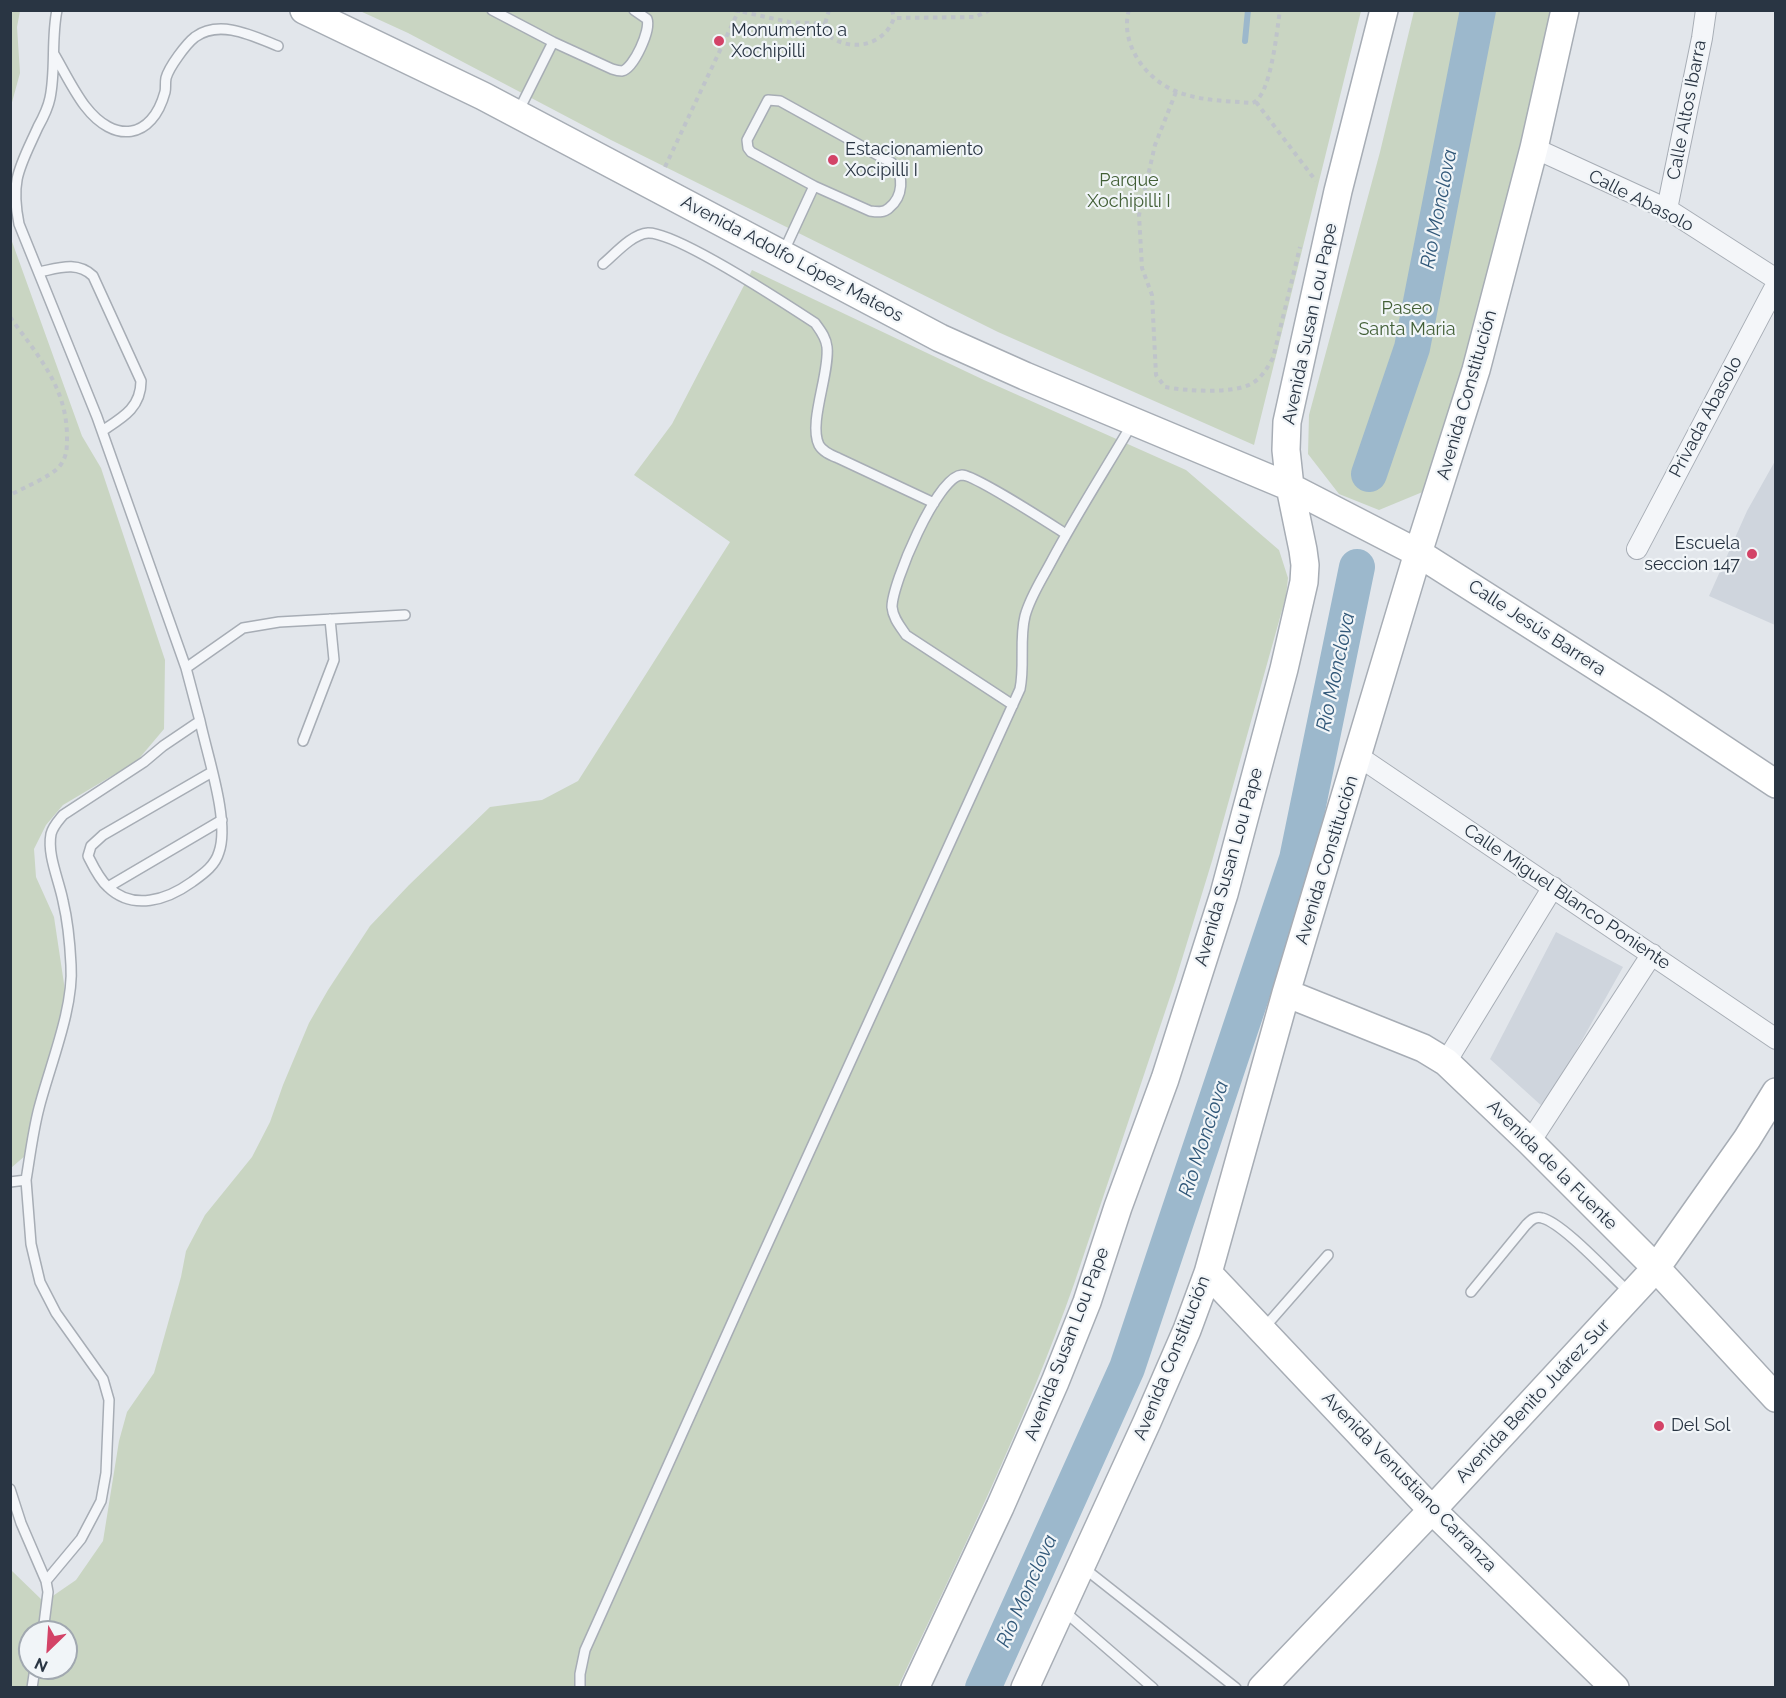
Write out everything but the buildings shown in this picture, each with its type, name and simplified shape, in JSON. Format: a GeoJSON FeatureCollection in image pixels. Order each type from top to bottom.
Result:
{"type":"FeatureCollection","features":[{"type":"Feature","properties":{"kind":"street","name":"Avenida Adolfo López Mateos"},"geometry":{"type":"LineString","coordinates":[[304,10],[473,91],[940,338],[1290,487]]}},
{"type":"Feature","properties":{"kind":"street","name":"Avenida Susan Lou Pape"},"geometry":{"type":"LineString","coordinates":[[915,1688],[1000,1508],[1087,1302],[1118,1207],[1165,1079],[1224,894],[1284,669],[1304,582],[1303,550],[1290,487],[1286,450],[1287,422],[1338,191],[1384,10]]}},
{"type":"Feature","properties":{"kind":"street","name":"Avenida Constitución"},"geometry":{"type":"LineString","coordinates":[[1025,1688],[1183,1341],[1208,1273],[1286,993],[1418,553],[1476,370],[1534,148],[1565,10]]}},
{"type":"Feature","properties":{"kind":"street","name":"Calle Altos Ibarra"},"geometry":{"type":"LineString","coordinates":[[1667,209],[1706,10]]}},
{"type":"Feature","properties":{"kind":"street","name":"Calle Abasolo"},"geometry":{"type":"LineString","coordinates":[[1534,148],[1667,209],[1776,279]]}},
{"type":"Feature","properties":{"kind":"street","name":"Privada Abasolo"},"geometry":{"type":"LineString","coordinates":[[1637,549],[1776,285]]}},
{"type":"Feature","properties":{"kind":"street","name":"Calle Jesús Barrera"},"geometry":{"type":"LineString","coordinates":[[1290,487],[1418,553],[1657,705],[1776,784]]}},
{"type":"Feature","properties":{"kind":"street"},"geometry":{"type":"LineString","coordinates":[[1377,532],[1398,530],[1408,526],[1433,508]]}},
{"type":"Feature","properties":{"kind":"street"},"geometry":{"type":"LineString","coordinates":[[1377,532],[1393,552],[1406,597]]}},
{"type":"Feature","properties":{"kind":"street","name":"Calle Miguel Blanco Poniente"},"geometry":{"type":"LineString","coordinates":[[1358,756],[1776,1039]]}},
{"type":"Feature","properties":{"kind":"street"},"geometry":{"type":"LineString","coordinates":[[1446,1062],[1553,887]]}},
{"type":"Feature","properties":{"kind":"street"},"geometry":{"type":"LineString","coordinates":[[1530,1142],[1652,954]]}},
{"type":"Feature","properties":{"kind":"street","name":"Avenida de la Fuente"},"geometry":{"type":"LineString","coordinates":[[1286,993],[1423,1048],[1446,1062],[1656,1268],[1776,1398]]}},
{"type":"Feature","properties":{"kind":"street","name":"Avenida Benito Juárez Sur"},"geometry":{"type":"LineString","coordinates":[[1262,1688],[1432,1510],[1656,1268],[1748,1139],[1776,1092]]}},
{"type":"Feature","properties":{"kind":"street","name":"Avenida Venustiano Carranza"},"geometry":{"type":"LineString","coordinates":[[1208,1273],[1432,1510],[1615,1688]]}},
{"type":"Feature","properties":{"kind":"lane"},"geometry":{"type":"LineString","coordinates":[[57,10],[50,100],[15,181],[14,200],[19,224],[102,431],[186,668],[212,772],[222,820],[220,851],[215,861],[207,871],[183,889],[155,900],[141,901],[127,898],[108,887],[88,856],[91,846],[102,835],[212,772]]}},
{"type":"Feature","properties":{"kind":"lane"},"geometry":{"type":"LineString","coordinates":[[492,10],[553,42],[620,71],[624,70],[634,58],[648,32],[647,19],[634,10]]}},
{"type":"Feature","properties":{"kind":"lane"},"geometry":{"type":"LineString","coordinates":[[53,52],[86,108],[100,121],[120,132],[137,131],[148,124],[165,92],[166,78],[173,65],[195,37],[210,30],[228,29],[247,33],[278,46]]}},
{"type":"Feature","properties":{"kind":"lane"},"geometry":{"type":"LineString","coordinates":[[517,114],[553,42]]}},
{"type":"Feature","properties":{"kind":"lane"},"geometry":{"type":"LineString","coordinates":[[768,100],[780,101],[892,164],[899,169],[902,177],[902,185],[891,207],[880,212],[870,211],[814,186],[748,148],[747,140],[768,100]]}},
{"type":"Feature","properties":{"kind":"lane"},"geometry":{"type":"LineString","coordinates":[[782,254],[814,186]]}},
{"type":"Feature","properties":{"kind":"lane"},"geometry":{"type":"LineString","coordinates":[[603,264],[636,237],[647,233],[660,235],[694,250],[815,322],[825,337],[828,349],[818,411],[819,445],[825,452],[934,503]]}},
{"type":"Feature","properties":{"kind":"lane"},"geometry":{"type":"LineString","coordinates":[[39,273],[67,266],[86,269],[93,276],[141,381],[141,391],[134,407],[102,431]]}},
{"type":"Feature","properties":{"kind":"lane"},"geometry":{"type":"LineString","coordinates":[[580,1688],[580,1674],[585,1650],[747,1287],[1020,689],[1024,672],[1025,616],[1031,599],[1066,534],[1134,422]]}},
{"type":"Feature","properties":{"kind":"lane"},"geometry":{"type":"LineString","coordinates":[[1013,705],[906,635],[895,620],[892,607],[895,592],[918,529],[934,503],[955,477],[961,475],[970,477],[1066,534]]}},
{"type":"Feature","properties":{"kind":"lane"},"geometry":{"type":"LineString","coordinates":[[186,668],[243,628],[279,622],[405,615]]}},
{"type":"Feature","properties":{"kind":"lane"},"geometry":{"type":"LineString","coordinates":[[303,741],[334,660],[330,619]]}},
{"type":"Feature","properties":{"kind":"lane"},"geometry":{"type":"LineString","coordinates":[[46,1581],[81,1539],[101,1502],[106,1473],[109,1400],[103,1379],[56,1313],[40,1282],[31,1244],[26,1180],[39,1110],[64,1017],[71,969],[63,902],[53,862],[51,835],[54,826],[63,815],[200,722]]}},
{"type":"Feature","properties":{"kind":"lane"},"geometry":{"type":"LineString","coordinates":[[108,887],[222,820]]}},
{"type":"Feature","properties":{"kind":"lane"},"geometry":{"type":"LineString","coordinates":[[10,1182],[26,1180]]}},
{"type":"Feature","properties":{"kind":"lane"},"geometry":{"type":"LineString","coordinates":[[1471,1292],[1526,1225],[1534,1218],[1540,1217],[1563,1230],[1631,1295]]}},
{"type":"Feature","properties":{"kind":"lane"},"geometry":{"type":"LineString","coordinates":[[1262,1330],[1328,1255]]}},
{"type":"Feature","properties":{"kind":"lane"},"geometry":{"type":"LineString","coordinates":[[10,1489],[21,1523],[46,1581],[48,1592],[45,1620]]}},
{"type":"Feature","properties":{"kind":"lane"},"geometry":{"type":"LineString","coordinates":[[1080,1565],[1236,1688]]}},
{"type":"Feature","properties":{"kind":"lane"},"geometry":{"type":"LineString","coordinates":[[1061,1608],[1154,1688]]}},
{"type":"Feature","properties":{"kind":"path"},"geometry":{"type":"LineString","coordinates":[[829,10],[825,24],[832,38],[853,46],[878,39],[888,32],[894,18],[892,10]]}},
{"type":"Feature","properties":{"kind":"path"},"geometry":{"type":"LineString","coordinates":[[894,18],[975,17],[990,10]]}},
{"type":"Feature","properties":{"kind":"path"},"geometry":{"type":"LineString","coordinates":[[1129,10],[1127,33],[1132,50],[1160,82],[1176,92],[1195,97],[1233,102],[1256,102]]}},
{"type":"Feature","properties":{"kind":"path"},"geometry":{"type":"LineString","coordinates":[[1256,102],[1264,92],[1269,74],[1280,10]]}},
{"type":"Feature","properties":{"kind":"path"},"geometry":{"type":"LineString","coordinates":[[654,186],[737,11],[789,22],[825,24]]}},
{"type":"Feature","properties":{"kind":"path"},"geometry":{"type":"LineString","coordinates":[[1176,92],[1155,145],[1139,215],[1142,268],[1152,296],[1156,375],[1165,387],[1186,391],[1225,390],[1251,384],[1264,374],[1272,358],[1303,236]]}},
{"type":"Feature","properties":{"kind":"path"},"geometry":{"type":"LineString","coordinates":[[1256,102],[1316,180],[1314,192]]}},
{"type":"Feature","properties":{"kind":"path"},"geometry":{"type":"LineString","coordinates":[[10,317],[47,367],[63,401],[67,429],[67,453],[58,468],[10,495]]}},
{"type":"Feature","properties":{"kind":"shaded area","name":"Escuela seccion 147"},"geometry":{"type":"Polygon","coordinates":[[[1775,461],[1775,625],[1709,596],[1747,511],[1775,461]]]}},
{"type":"Feature","properties":{"kind":"shaded area"},"geometry":{"type":"Polygon","coordinates":[[[1556,932],[1623,967],[1544,1108],[1490,1059],[1556,932]]]}},
{"type":"Feature","properties":{"kind":"green space"},"geometry":{"type":"Polygon","coordinates":[[[11,10],[20,11],[17,27],[20,73],[11,106],[11,10]]]}},
{"type":"Feature","properties":{"kind":"green space","name":"Parque Xochipilli I"},"geometry":{"type":"Polygon","coordinates":[[[360,11],[1361,11],[1254,445],[998,332],[611,140],[408,33],[360,11]]]}},
{"type":"Feature","properties":{"kind":"green space","name":"Paseo Santa Maria"},"geometry":{"type":"Polygon","coordinates":[[[1414,11],[1555,11],[1471,348],[1425,491],[1379,510],[1339,494],[1308,454],[1309,415],[1380,152],[1414,11]]]}},
{"type":"Feature","properties":{"kind":"green space"},"geometry":{"type":"Polygon","coordinates":[[[10,236],[82,436],[101,468],[165,660],[164,729],[137,761],[63,805],[46,825],[34,849],[36,877],[54,917],[66,997],[26,1155],[11,1168],[10,236]]]}},
{"type":"Feature","properties":{"kind":"green space"},"geometry":{"type":"Polygon","coordinates":[[[752,270],[984,380],[1186,470],[1279,550],[1288,578],[1286,596],[1212,861],[1175,982],[1074,1284],[1013,1438],[898,1687],[11,1687],[10,1569],[44,1602],[76,1580],[103,1541],[119,1441],[127,1412],[154,1373],[186,1251],[205,1215],[252,1157],[270,1122],[309,1023],[328,990],[370,926],[490,807],[542,800],[578,781],[730,542],[634,475],[672,424],[752,270]]]}},
{"type":"Feature","properties":{"kind":"waterway"},"geometry":{"type":"LineString","coordinates":[[1245,41],[1248,10]]}},
{"type":"Feature","properties":{"kind":"waterway","name":"Rio Monclova"},"geometry":{"type":"LineString","coordinates":[[1369,474],[1412,348],[1478,10]]}},
{"type":"Feature","properties":{"kind":"waterway","name":"Río Monclova"},"geometry":{"type":"LineString","coordinates":[[983,1688],[1127,1368],[1297,859],[1357,567]]}},
{"type":"Feature","properties":{"kind":"place","name":"Monumento a Xochipilli"},"geometry":{"type":"Point","coordinates":[719,41]}},
{"type":"Feature","properties":{"kind":"place","name":"Estacionamiento Xocipilli I"},"geometry":{"type":"Point","coordinates":[833,160]}},
{"type":"Feature","properties":{"kind":"place","name":"Escuela seccion 147"},"geometry":{"type":"Point","coordinates":[1752,554]}},
{"type":"Feature","properties":{"kind":"place","name":"Del Sol"},"geometry":{"type":"Point","coordinates":[1659,1426]}}]}
